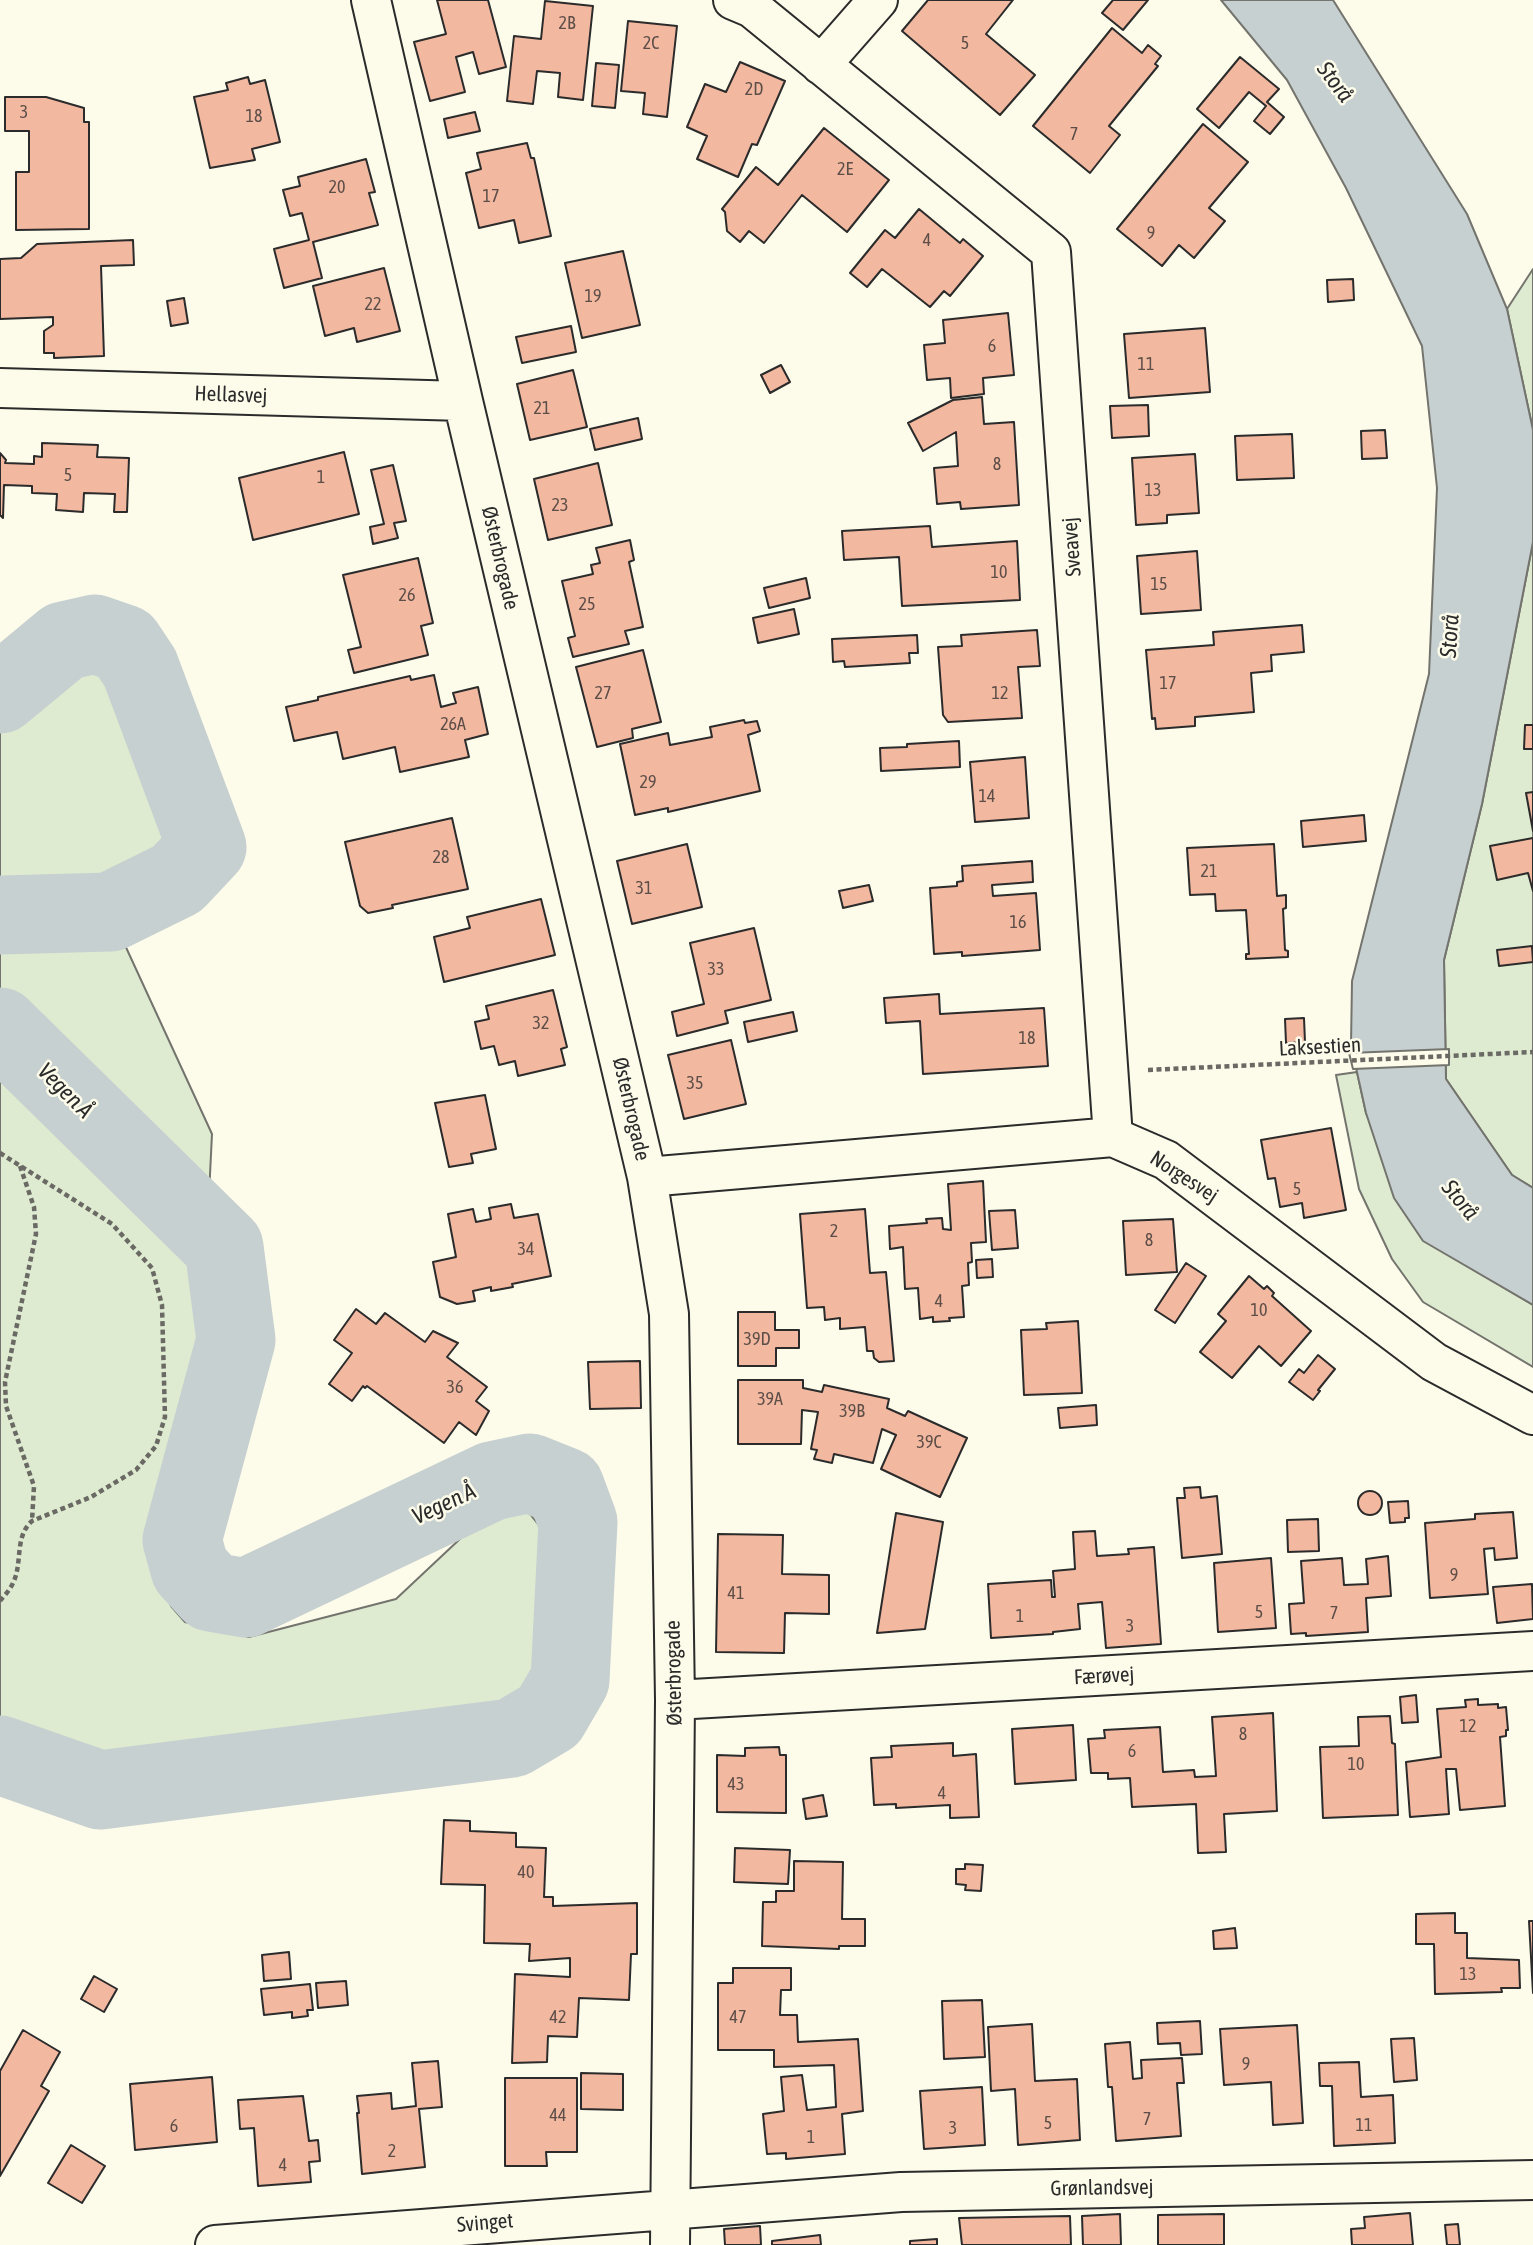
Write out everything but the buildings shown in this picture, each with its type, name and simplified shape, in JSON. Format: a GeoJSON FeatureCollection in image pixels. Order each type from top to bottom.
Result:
{"type":"FeatureCollection","features":[{"type":"Feature","properties":{"kind":"street","name":"Østerbrogade"},"geometry":{"type":"LineString","coordinates":[[371,0],[647,1177],[669,1314],[675,1700],[670,2227]]}},
{"type":"Feature","properties":{"kind":"street","name":"Sveavej"},"geometry":{"type":"LineString","coordinates":[[733,0],[752,8],[1051,252],[1113,1137]]}},
{"type":"Feature","properties":{"kind":"street"},"geometry":{"type":"LineString","coordinates":[[821,65],[878,0]]}},
{"type":"Feature","properties":{"kind":"street","name":"Hellasvej"},"geometry":{"type":"LineString","coordinates":[[0,388],[463,401]]}},
{"type":"Feature","properties":{"kind":"street","name":"Norgesvej"},"geometry":{"type":"LineString","coordinates":[[647,1177],[1113,1137],[1166,1160],[1434,1362],[1533,1415]]}},
{"type":"Feature","properties":{"kind":"street","name":"Færøvej"},"geometry":{"type":"LineString","coordinates":[[675,1700],[1533,1651]]}},
{"type":"Feature","properties":{"kind":"street","name":"Grønlandsvej"},"geometry":{"type":"LineString","coordinates":[[670,2227],[901,2192],[1533,2180]]}},
{"type":"Feature","properties":{"kind":"street","name":"Svinget"},"geometry":{"type":"LineString","coordinates":[[215,2245],[670,2227]]}},
{"type":"Feature","properties":{"kind":"path","name":"Laksestien"},"geometry":{"type":"LineString","coordinates":[[1109,1072],[1533,1052]]}},
{"type":"Feature","properties":{"kind":"path"},"geometry":{"type":"LineString","coordinates":[[0,1153],[112,1224],[152,1268],[162,1306],[165,1417],[156,1446],[136,1470],[91,1497],[32,1521],[26,1526],[14,1582],[0,1601]]}},
{"type":"Feature","properties":{"kind":"path"},"geometry":{"type":"LineString","coordinates":[[20,1165],[34,1207],[36,1234],[5,1382],[6,1406],[34,1486],[32,1521]]}},
{"type":"Feature","properties":{"kind":"green space"},"geometry":{"type":"Polygon","coordinates":[[[1533,269],[1533,430],[1507,309],[1533,269]]]}},
{"type":"Feature","properties":{"kind":"green space"},"geometry":{"type":"Polygon","coordinates":[[[1533,542],[1533,1188],[1512,1175],[1446,1079],[1444,960],[1482,804],[1533,542]]]}},
{"type":"Feature","properties":{"kind":"green space"},"geometry":{"type":"Polygon","coordinates":[[[65,667],[112,671],[175,827],[118,930],[212,1134],[202,1336],[154,1563],[171,1606],[185,1622],[249,1637],[396,1599],[494,1507],[526,1509],[545,1533],[547,1669],[504,1714],[122,1772],[0,1750],[0,697],[65,667]]]}},
{"type":"Feature","properties":{"kind":"green space"},"geometry":{"type":"Polygon","coordinates":[[[1357,1072],[1366,1113],[1423,1240],[1533,1305],[1533,1367],[1423,1302],[1392,1259],[1359,1189],[1336,1075],[1357,1072]]]}},
{"type":"Feature","properties":{"kind":"water","name":"Storå"},"geometry":{"type":"Polygon","coordinates":[[[1221,0],[1333,0],[1467,214],[1507,309],[1533,430],[1533,542],[1482,804],[1444,960],[1446,1079],[1512,1175],[1533,1188],[1533,1305],[1423,1241],[1394,1198],[1366,1113],[1351,1045],[1352,981],[1429,674],[1437,488],[1422,346],[1346,188],[1287,80],[1221,0]]]}},
{"type":"Feature","properties":{"kind":"pier"},"geometry":{"type":"Polygon","coordinates":[[[1449,1049],[1449,1065],[1353,1069],[1349,1053],[1449,1049]]]}},
{"type":"Feature","properties":{"kind":"waterway","name":"Vegen Å"},"geometry":{"type":"LineString","coordinates":[[0,694],[64,641],[95,634],[124,644],[140,668],[207,847],[177,879],[110,912],[0,915]]}},
{"type":"Feature","properties":{"kind":"waterway","name":"Vegen Å"},"geometry":{"type":"LineString","coordinates":[[0,1027],[224,1247],[236,1340],[182,1540],[190,1569],[211,1592],[246,1598],[492,1481],[530,1473],[565,1487],[578,1522],[570,1680],[549,1716],[512,1738],[100,1790],[0,1755]]}}]}
